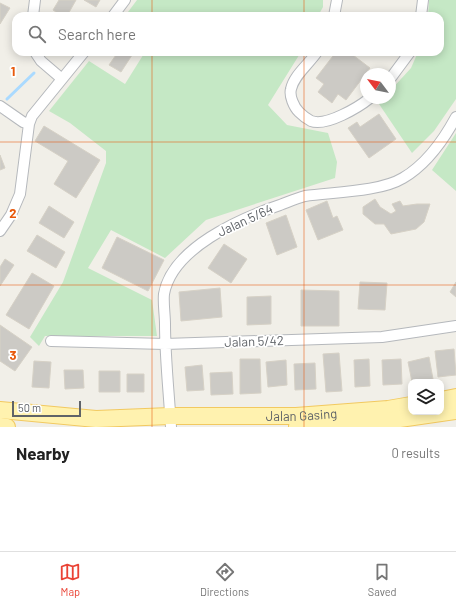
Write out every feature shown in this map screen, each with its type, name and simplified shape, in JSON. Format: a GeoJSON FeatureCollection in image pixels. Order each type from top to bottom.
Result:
{"type":"FeatureCollection","features":[{"type":"Feature","properties":{"kind":"main road","name":"Jalan Gasing"},"geometry":{"type":"LineString","coordinates":[[444,403],[456,397]]}},
{"type":"Feature","properties":{"kind":"main road","name":"Jalan Gasing"},"geometry":{"type":"LineString","coordinates":[[0,410],[96,419],[170,422],[296,416],[388,409],[408,406]]}},
{"type":"Feature","properties":{"kind":"main road"},"geometry":{"type":"LineString","coordinates":[[444,407],[456,410]]}},
{"type":"Feature","properties":{"kind":"main road","name":"Jalan Gasing"},"geometry":{"type":"LineString","coordinates":[[270,427],[336,425],[393,420],[409,415]]}},
{"type":"Feature","properties":{"kind":"main road"},"geometry":{"type":"LineString","coordinates":[[0,426],[7,427]]}},
{"type":"Feature","properties":{"kind":"street"},"geometry":{"type":"LineString","coordinates":[[34,12],[35,0]]}},
{"type":"Feature","properties":{"kind":"street"},"geometry":{"type":"LineString","coordinates":[[116,12],[126,0]]}},
{"type":"Feature","properties":{"kind":"street"},"geometry":{"type":"LineString","coordinates":[[335,12],[337,0]]}},
{"type":"Feature","properties":{"kind":"street"},"geometry":{"type":"LineString","coordinates":[[422,12],[423,0]]}},
{"type":"Feature","properties":{"kind":"street"},"geometry":{"type":"LineString","coordinates":[[38,56],[41,61],[62,79]]}},
{"type":"Feature","properties":{"kind":"street"},"geometry":{"type":"LineString","coordinates":[[0,231],[11,215],[20,194],[29,124],[32,116],[81,56]]}},
{"type":"Feature","properties":{"kind":"street"},"geometry":{"type":"LineString","coordinates":[[314,56],[294,80],[290,91],[293,102],[304,116],[315,122],[328,120],[342,115],[360,104]]}},
{"type":"Feature","properties":{"kind":"street"},"geometry":{"type":"LineString","coordinates":[[396,71],[407,56]]}},
{"type":"Feature","properties":{"kind":"street"},"geometry":{"type":"LineString","coordinates":[[0,106],[23,122],[29,124]]}},
{"type":"Feature","properties":{"kind":"street","name":"Jalan 5/64"},"geometry":{"type":"LineString","coordinates":[[170,422],[165,344],[164,294],[170,278],[180,264],[198,246],[219,231],[256,213],[304,197],[381,186],[402,179],[419,167],[435,149],[456,117]]}},
{"type":"Feature","properties":{"kind":"street","name":"Jalan 5/42"},"geometry":{"type":"LineString","coordinates":[[51,341],[165,344],[382,337],[456,326]]}},
{"type":"Feature","properties":{"kind":"green space"},"geometry":{"type":"Polygon","coordinates":[[[137,0],[323,0],[323,7],[320,12],[128,12],[137,0]]]}},
{"type":"Feature","properties":{"kind":"green space"},"geometry":{"type":"Polygon","coordinates":[[[429,0],[456,0],[456,99],[434,131],[412,153],[379,104],[396,104],[396,84],[411,68],[416,56],[444,56],[444,12],[428,12],[429,0]]]}},
{"type":"Feature","properties":{"kind":"green space"},"geometry":{"type":"Polygon","coordinates":[[[142,56],[299,56],[268,105],[287,125],[328,133],[337,162],[335,178],[206,220],[165,258],[111,230],[88,268],[152,300],[157,336],[45,336],[39,346],[30,337],[63,282],[106,163],[106,151],[70,123],[49,111],[89,61],[125,84],[142,56]]]}},
{"type":"Feature","properties":{"kind":"green space"},"geometry":{"type":"Polygon","coordinates":[[[456,133],[456,191],[432,170],[456,133]]]}},
{"type":"Feature","properties":{"kind":"building"},"geometry":{"type":"Polygon","coordinates":[[[59,0],[76,0],[69,12],[56,12],[53,10],[59,0]]]}},
{"type":"Feature","properties":{"kind":"building"},"geometry":{"type":"Polygon","coordinates":[[[84,0],[100,0],[96,7],[84,0]]]}},
{"type":"Feature","properties":{"kind":"building"},"geometry":{"type":"Polygon","coordinates":[[[0,3],[10,8],[0,24],[0,3]]]}},
{"type":"Feature","properties":{"kind":"building"},"geometry":{"type":"Polygon","coordinates":[[[115,56],[131,56],[121,72],[109,65],[115,56]]]}},
{"type":"Feature","properties":{"kind":"building"},"geometry":{"type":"Polygon","coordinates":[[[333,56],[354,56],[370,68],[360,68],[360,81],[346,100],[338,94],[332,103],[318,92],[324,84],[316,78],[333,56]]]}},
{"type":"Feature","properties":{"kind":"building"},"geometry":{"type":"Polygon","coordinates":[[[379,114],[396,139],[369,158],[348,128],[357,122],[360,127],[379,114]]]}},
{"type":"Feature","properties":{"kind":"building"},"geometry":{"type":"Polygon","coordinates":[[[44,126],[100,160],[76,198],[54,184],[68,161],[35,141],[44,126]]]}},
{"type":"Feature","properties":{"kind":"building"},"geometry":{"type":"Polygon","coordinates":[[[0,155],[5,168],[0,170],[0,155]]]}},
{"type":"Feature","properties":{"kind":"building"},"geometry":{"type":"Polygon","coordinates":[[[375,199],[380,207],[391,214],[396,211],[392,204],[400,201],[403,206],[430,204],[424,222],[416,229],[391,234],[384,224],[375,224],[363,214],[363,207],[375,199]]]}},
{"type":"Feature","properties":{"kind":"building"},"geometry":{"type":"Polygon","coordinates":[[[327,201],[333,218],[337,216],[343,230],[318,240],[306,210],[327,201]]]}},
{"type":"Feature","properties":{"kind":"building"},"geometry":{"type":"Polygon","coordinates":[[[49,206],[74,222],[64,238],[39,223],[49,206]]]}},
{"type":"Feature","properties":{"kind":"building"},"geometry":{"type":"Polygon","coordinates":[[[286,215],[297,247],[277,255],[266,223],[286,215]]]}},
{"type":"Feature","properties":{"kind":"building"},"geometry":{"type":"Polygon","coordinates":[[[37,235],[65,252],[56,268],[27,251],[37,235]]]}},
{"type":"Feature","properties":{"kind":"building"},"geometry":{"type":"Polygon","coordinates":[[[117,237],[164,260],[148,291],[102,268],[117,237]]]}},
{"type":"Feature","properties":{"kind":"building"},"geometry":{"type":"Polygon","coordinates":[[[224,244],[247,259],[231,283],[208,268],[224,244]]]}},
{"type":"Feature","properties":{"kind":"building"},"geometry":{"type":"Polygon","coordinates":[[[5,259],[14,265],[0,286],[0,267],[5,259]]]}},
{"type":"Feature","properties":{"kind":"building"},"geometry":{"type":"Polygon","coordinates":[[[32,273],[54,286],[29,329],[6,315],[32,273]]]}},
{"type":"Feature","properties":{"kind":"building"},"geometry":{"type":"Polygon","coordinates":[[[360,282],[387,283],[385,310],[358,309],[360,282]]]}},
{"type":"Feature","properties":{"kind":"building"},"geometry":{"type":"Polygon","coordinates":[[[456,282],[456,297],[450,292],[456,282]]]}},
{"type":"Feature","properties":{"kind":"building"},"geometry":{"type":"Polygon","coordinates":[[[220,288],[222,317],[181,321],[179,292],[220,288]]]}},
{"type":"Feature","properties":{"kind":"building"},"geometry":{"type":"Polygon","coordinates":[[[301,290],[339,291],[339,326],[301,326],[301,290]]]}},
{"type":"Feature","properties":{"kind":"building"},"geometry":{"type":"Polygon","coordinates":[[[271,296],[271,324],[247,325],[247,297],[271,296]]]}},
{"type":"Feature","properties":{"kind":"building"},"geometry":{"type":"Polygon","coordinates":[[[0,325],[32,347],[15,371],[0,361],[0,325]]]}},
{"type":"Feature","properties":{"kind":"building"},"geometry":{"type":"Polygon","coordinates":[[[454,349],[456,375],[438,377],[435,351],[454,349]]]}},
{"type":"Feature","properties":{"kind":"building"},"geometry":{"type":"Polygon","coordinates":[[[339,353],[342,391],[326,392],[323,354],[339,353]]]}},
{"type":"Feature","properties":{"kind":"building"},"geometry":{"type":"Polygon","coordinates":[[[429,357],[433,379],[411,379],[408,362],[429,357]]]}},
{"type":"Feature","properties":{"kind":"building"},"geometry":{"type":"Polygon","coordinates":[[[240,359],[260,359],[261,393],[240,394],[240,359]]]}},
{"type":"Feature","properties":{"kind":"building"},"geometry":{"type":"Polygon","coordinates":[[[369,359],[370,386],[355,387],[354,360],[369,359]]]}},
{"type":"Feature","properties":{"kind":"building"},"geometry":{"type":"Polygon","coordinates":[[[401,359],[402,384],[383,385],[382,360],[401,359]]]}},
{"type":"Feature","properties":{"kind":"building"},"geometry":{"type":"Polygon","coordinates":[[[286,360],[287,385],[268,387],[266,362],[286,360]]]}},
{"type":"Feature","properties":{"kind":"building"},"geometry":{"type":"Polygon","coordinates":[[[34,361],[51,362],[49,388],[32,387],[34,361]]]}},
{"type":"Feature","properties":{"kind":"building"},"geometry":{"type":"Polygon","coordinates":[[[315,363],[316,389],[295,390],[294,364],[315,363]]]}},
{"type":"Feature","properties":{"kind":"building"},"geometry":{"type":"Polygon","coordinates":[[[202,365],[204,390],[187,391],[185,367],[202,365]]]}},
{"type":"Feature","properties":{"kind":"building"},"geometry":{"type":"Polygon","coordinates":[[[64,370],[83,370],[84,388],[65,389],[64,370]]]}},
{"type":"Feature","properties":{"kind":"building"},"geometry":{"type":"Polygon","coordinates":[[[99,371],[120,371],[120,392],[99,392],[99,371]]]}},
{"type":"Feature","properties":{"kind":"building"},"geometry":{"type":"Polygon","coordinates":[[[232,372],[233,394],[211,395],[210,373],[232,372]]]}},
{"type":"Feature","properties":{"kind":"building"},"geometry":{"type":"Polygon","coordinates":[[[127,374],[144,374],[144,392],[127,392],[127,374]]]}},
{"type":"Feature","properties":{"kind":"waterway"},"geometry":{"type":"LineString","coordinates":[[7,99],[34,73]]}}]}
